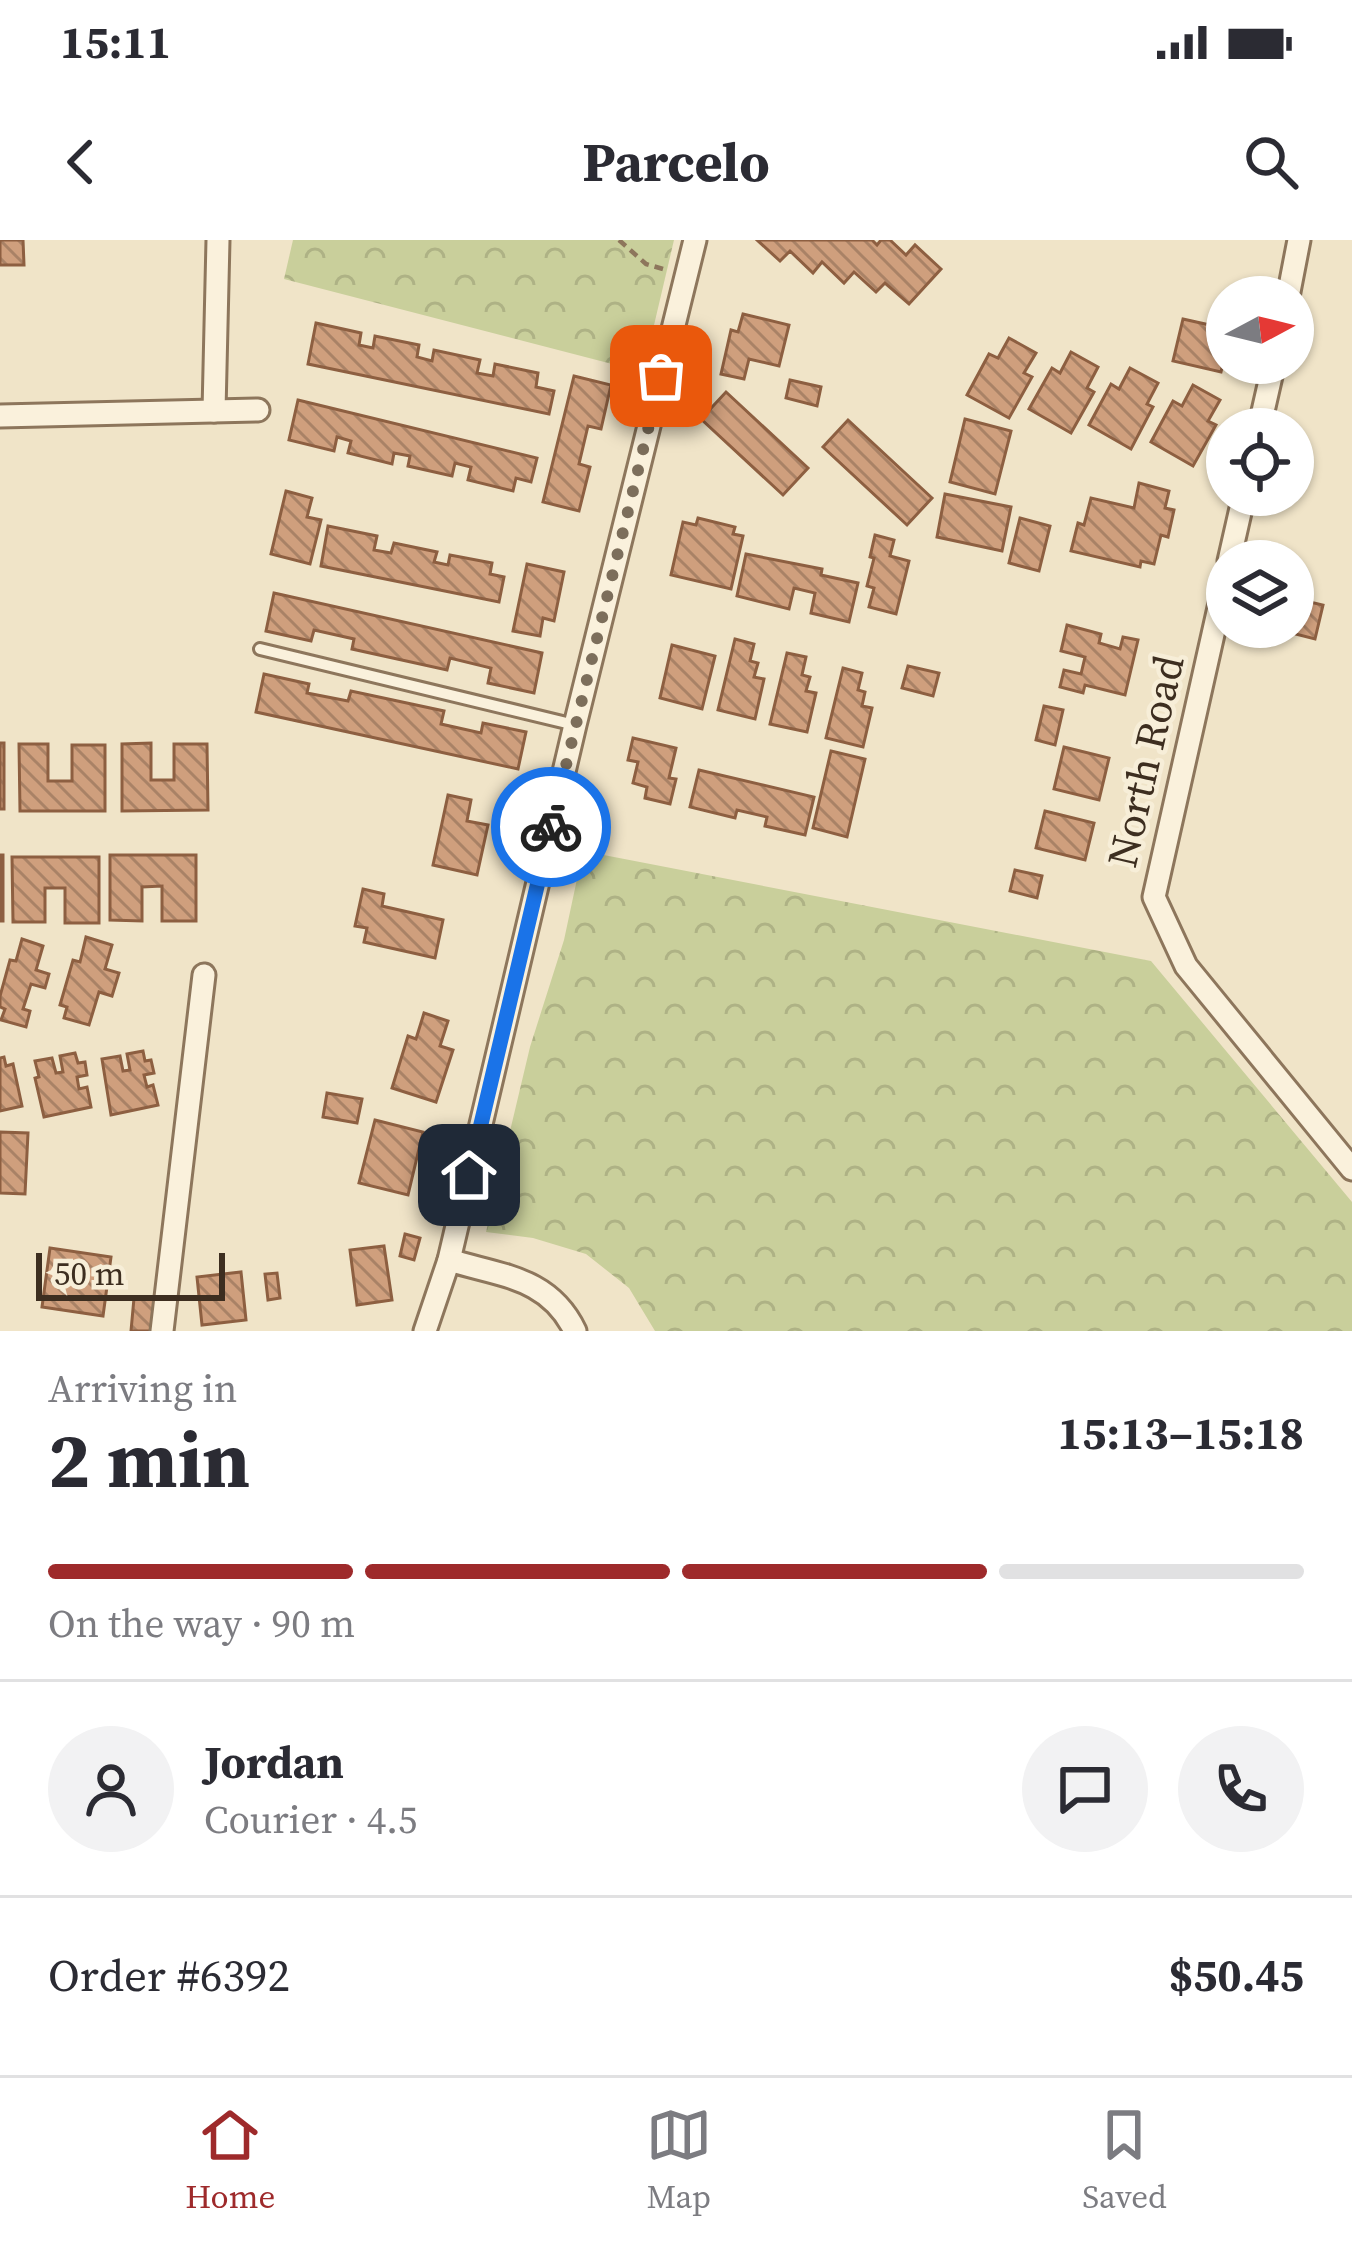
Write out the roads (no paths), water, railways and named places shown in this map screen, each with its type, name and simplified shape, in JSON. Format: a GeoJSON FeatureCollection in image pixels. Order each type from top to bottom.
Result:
{"type":"FeatureCollection","features":[{"type":"Feature","properties":{"kind":"street"},"geometry":{"type":"LineString","coordinates":[[214,411],[218,240]]}},
{"type":"Feature","properties":{"kind":"street"},"geometry":{"type":"LineString","coordinates":[[425,1331],[449,1260],[695,240]]}},
{"type":"Feature","properties":{"kind":"street"},"geometry":{"type":"LineString","coordinates":[[1292,276],[1299,240]]}},
{"type":"Feature","properties":{"kind":"street"},"geometry":{"type":"LineString","coordinates":[[0,416],[258,410]]}},
{"type":"Feature","properties":{"kind":"street","name":"North Road"},"geometry":{"type":"LineString","coordinates":[[1210,648],[1154,897],[1186,966],[1352,1169]]}},
{"type":"Feature","properties":{"kind":"street"},"geometry":{"type":"LineString","coordinates":[[162,1331],[204,975]]}},
{"type":"Feature","properties":{"kind":"street"},"geometry":{"type":"LineString","coordinates":[[449,1260],[539,1287],[564,1309],[575,1331]]}},
{"type":"Feature","properties":{"kind":"lane"},"geometry":{"type":"LineString","coordinates":[[260,650],[575,725]]}}]}
